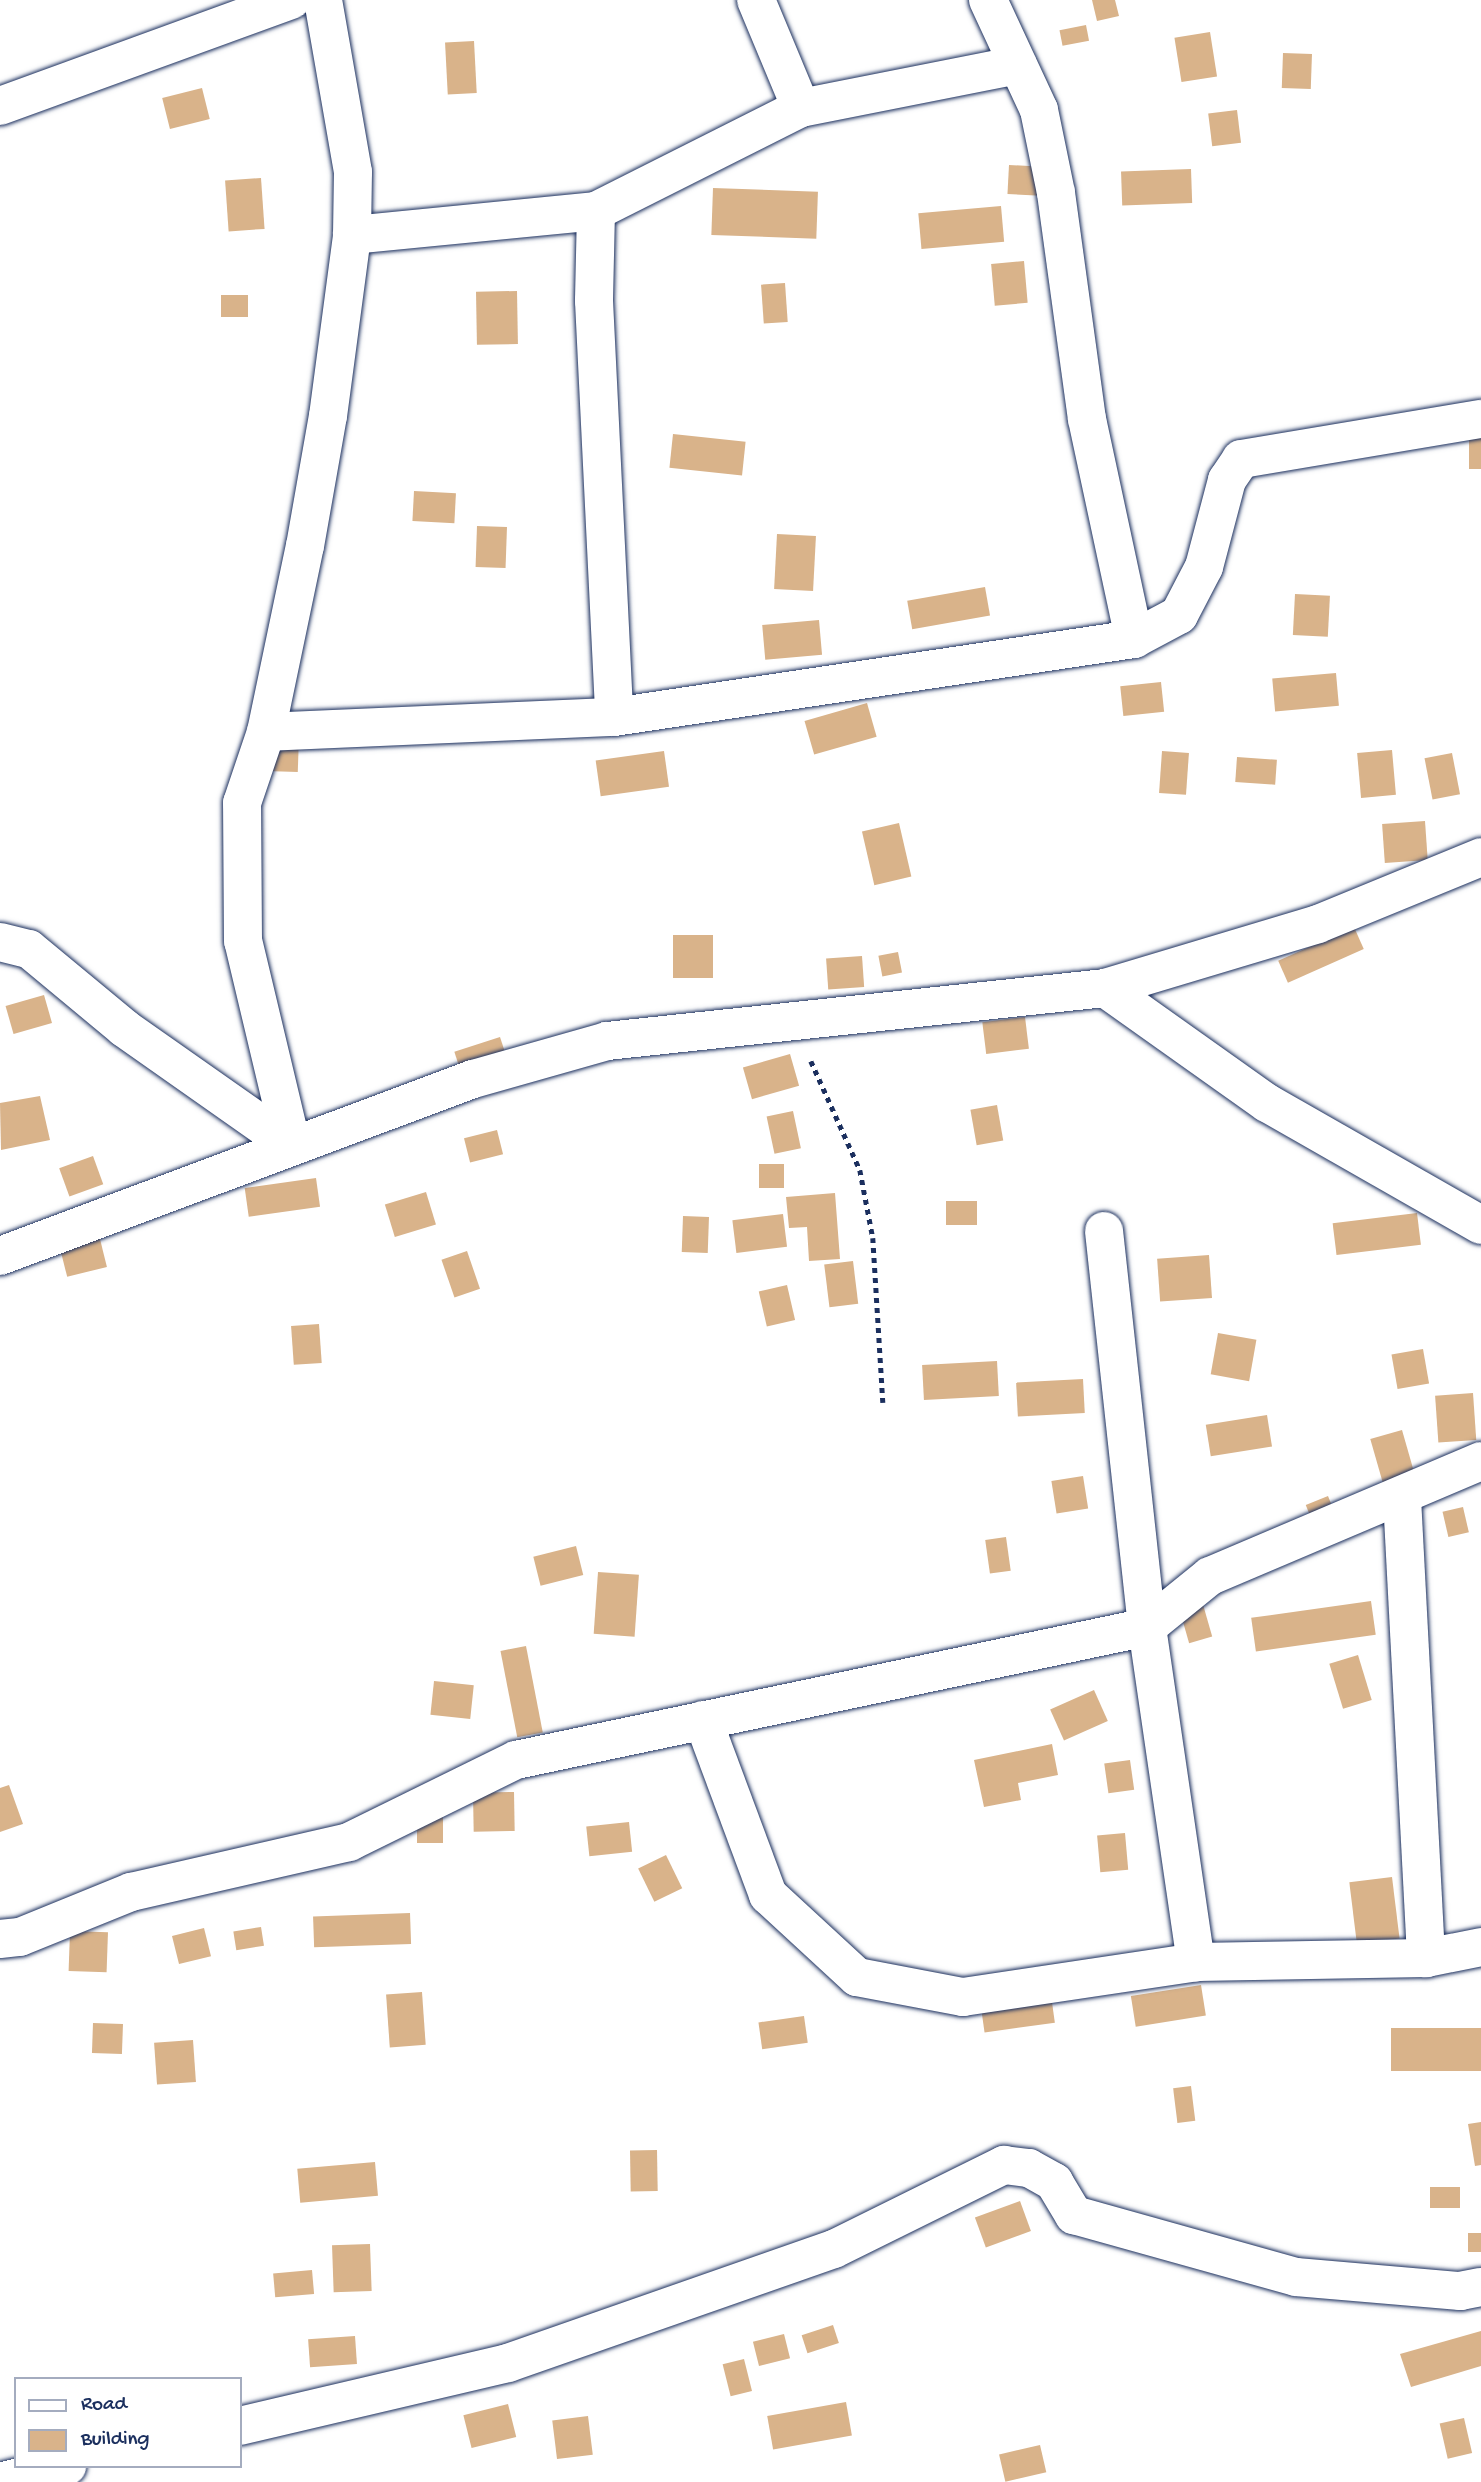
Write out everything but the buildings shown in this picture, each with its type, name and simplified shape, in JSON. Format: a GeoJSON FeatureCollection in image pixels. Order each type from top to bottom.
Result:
{"type":"FeatureCollection","features":[{"type":"Feature","properties":{"kind":"street"},"geometry":{"type":"LineString","coordinates":[[0,106],[291,0]]}},
{"type":"Feature","properties":{"kind":"street"},"geometry":{"type":"LineString","coordinates":[[292,1146],[243,941],[242,803],[265,732],[328,416],[352,235],[352,172],[323,0]]}},
{"type":"Feature","properties":{"kind":"street"},"geometry":{"type":"LineString","coordinates":[[756,0],[801,108]]}},
{"type":"Feature","properties":{"kind":"street"},"geometry":{"type":"LineString","coordinates":[[988,0],[1039,110],[1056,193],[1087,419],[1134,639]]}},
{"type":"Feature","properties":{"kind":"street"},"geometry":{"type":"LineString","coordinates":[[352,235],[596,211],[801,108],[1018,65]]}},
{"type":"Feature","properties":{"kind":"street"},"geometry":{"type":"LineString","coordinates":[[596,211],[594,301],[614,717]]}},
{"type":"Feature","properties":{"kind":"street"},"geometry":{"type":"LineString","coordinates":[[265,732],[614,717],[1134,639],[1179,615],[1204,567],[1227,480],[1241,459],[1481,419]]}},
{"type":"Feature","properties":{"kind":"street"},"geometry":{"type":"LineString","coordinates":[[0,1256],[473,1079],[607,1041],[1105,988],[1318,924],[1481,857]]}},
{"type":"Feature","properties":{"kind":"street"},"geometry":{"type":"LineString","coordinates":[[0,942],[29,949],[124,1028],[292,1146]]}},
{"type":"Feature","properties":{"kind":"street"},"geometry":{"type":"LineString","coordinates":[[1105,988],[1267,1103],[1481,1226]]}},
{"type":"Feature","properties":{"kind":"street"},"geometry":{"type":"LineString","coordinates":[[1104,1231],[1147,1627],[1196,1962]]}},
{"type":"Feature","properties":{"kind":"street"},"geometry":{"type":"LineString","coordinates":[[0,1939],[20,1937],[131,1892],[349,1842],[516,1760],[1147,1627],[1210,1576],[1402,1498],[1481,1461]]}},
{"type":"Feature","properties":{"kind":"street"},"geometry":{"type":"LineString","coordinates":[[1402,1498],[1426,1958]]}},
{"type":"Feature","properties":{"kind":"street"},"geometry":{"type":"LineString","coordinates":[[702,1720],[768,1895],[857,1978],[963,1997],[1196,1962],[1426,1958],[1481,1947]]}},
{"type":"Feature","properties":{"kind":"street"},"geometry":{"type":"LineString","coordinates":[[242,2426],[508,2363],[834,2249],[1004,2165],[1029,2168],[1054,2182],[1074,2216],[1296,2277],[1460,2291],[1481,2287]]}},
{"type":"Feature","properties":{"kind":"street"},"geometry":{"type":"LineString","coordinates":[[2,2476],[54,2468]]}},
{"type":"Feature","properties":{"kind":"path"},"geometry":{"type":"LineString","coordinates":[[793,1021],[860,1170],[873,1238],[883,1403]]}}]}
